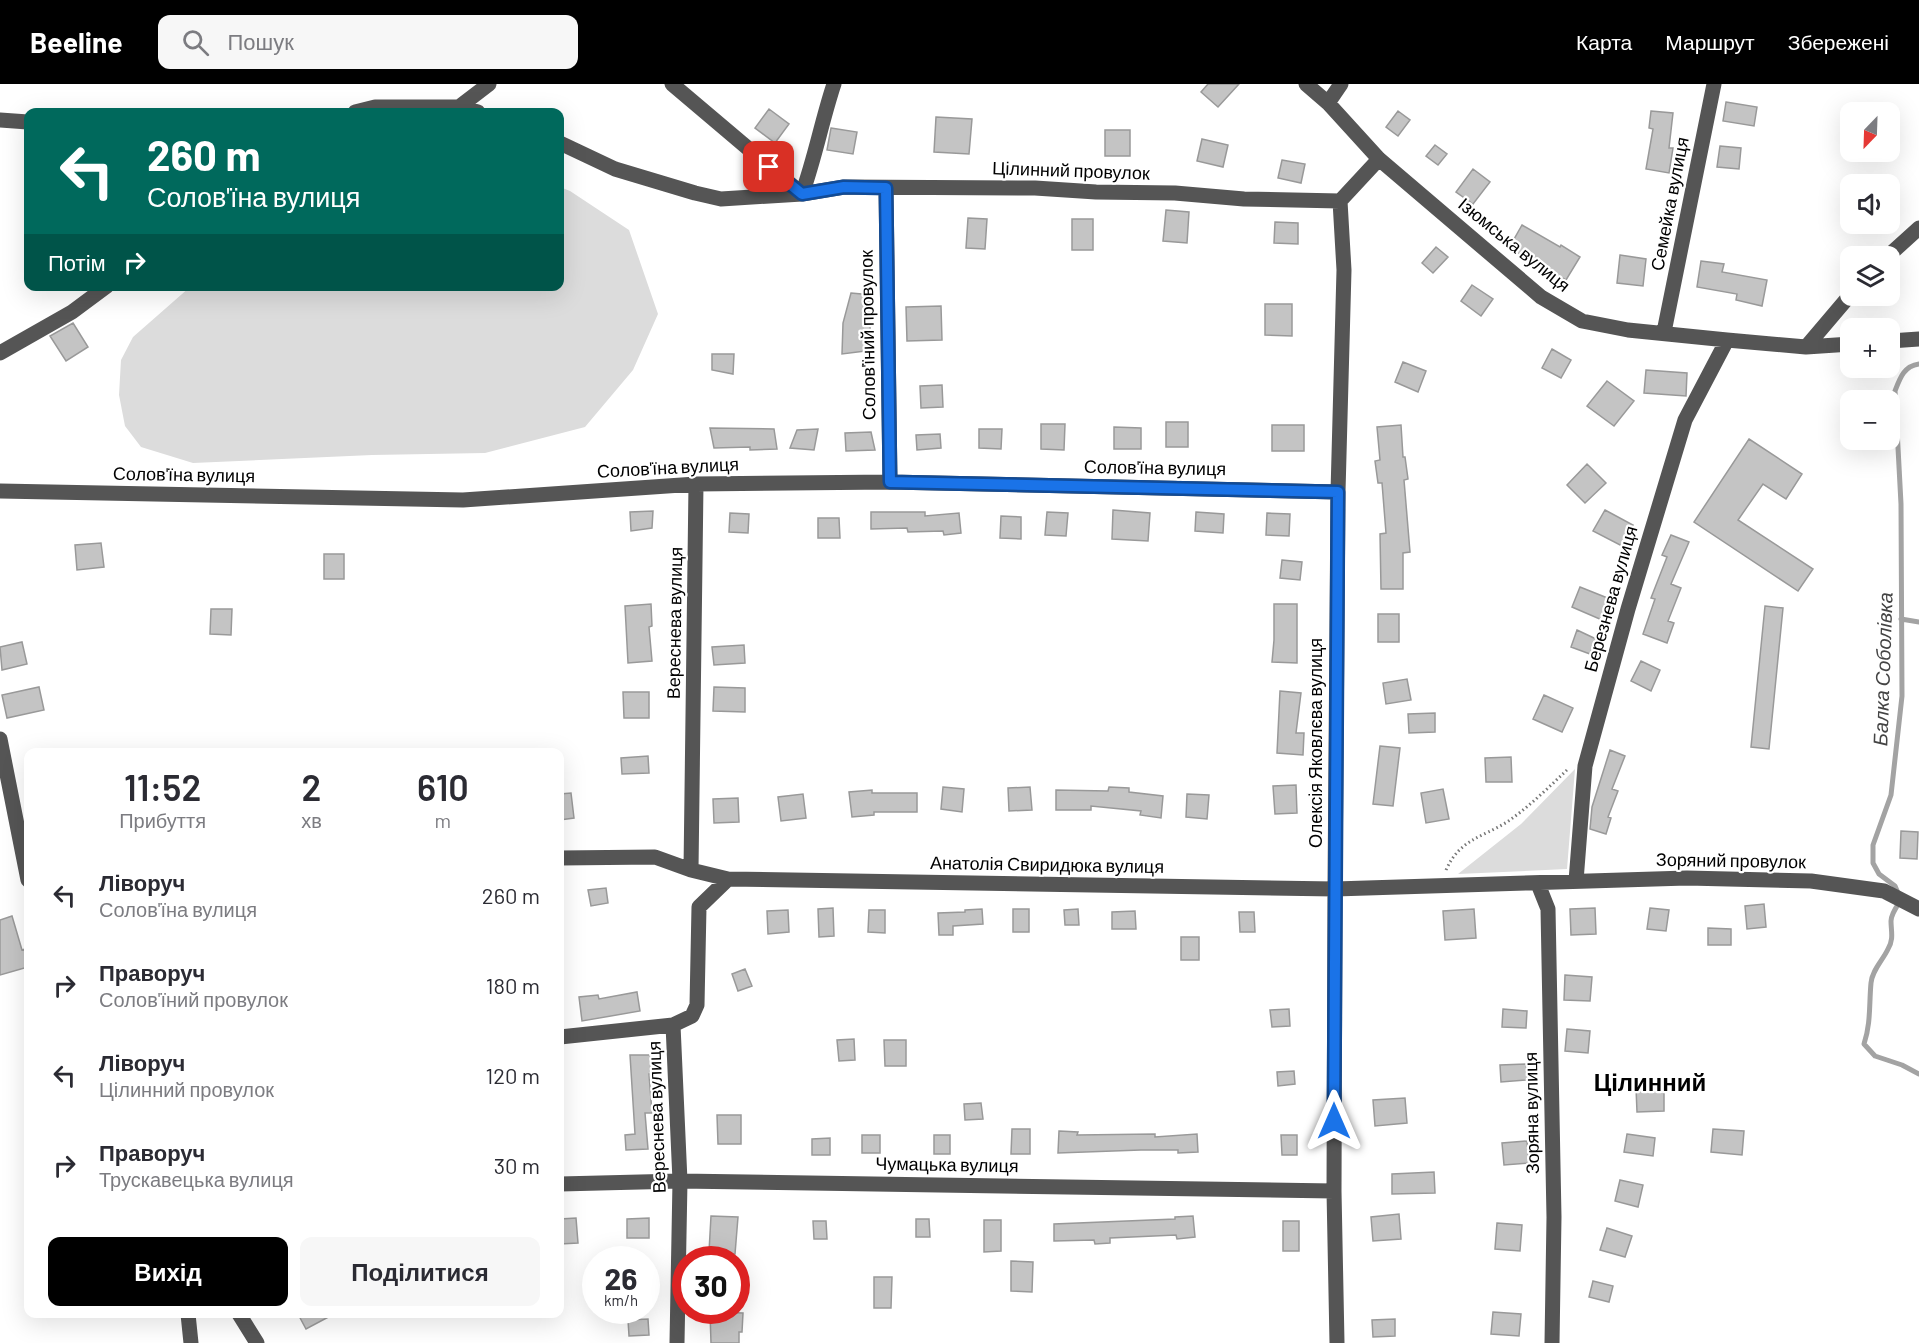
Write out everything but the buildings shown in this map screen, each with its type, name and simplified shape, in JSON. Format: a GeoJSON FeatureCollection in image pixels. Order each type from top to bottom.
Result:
{"type":"FeatureCollection","features":[{"type":"Feature","properties":{"kind":"street"},"geometry":{"type":"LineString","coordinates":[[459,107],[489,84]]}},
{"type":"Feature","properties":{"kind":"street"},"geometry":{"type":"LineString","coordinates":[[672,84],[802,194],[813,163],[834,84]]}},
{"type":"Feature","properties":{"kind":"street","name":"Ізюмська вулиця"},"geometry":{"type":"LineString","coordinates":[[1306,84],[1328,103],[1379,159],[1541,297],[1582,321],[1628,330],[1727,340],[1806,347],[1840,345]]}},
{"type":"Feature","properties":{"kind":"street"},"geometry":{"type":"LineString","coordinates":[[1328,103],[1341,84]]}},
{"type":"Feature","properties":{"kind":"street","name":"Семейка вулиця"},"geometry":{"type":"LineString","coordinates":[[1664,332],[1714,84]]}},
{"type":"Feature","properties":{"kind":"street"},"geometry":{"type":"LineString","coordinates":[[371,108],[463,108]]}},
{"type":"Feature","properties":{"kind":"street"},"geometry":{"type":"LineString","coordinates":[[0,120],[24,122]]}},
{"type":"Feature","properties":{"kind":"street","name":"Цілинний провулок"},"geometry":{"type":"LineString","coordinates":[[564,145],[615,169],[721,199],[802,194],[844,187],[1035,188],[1096,192],[1175,193],[1244,199],[1340,201]]}},
{"type":"Feature","properties":{"kind":"street"},"geometry":{"type":"LineString","coordinates":[[1340,201],[1379,159]]}},
{"type":"Feature","properties":{"kind":"street","name":"Солов'їний провулок"},"geometry":{"type":"LineString","coordinates":[[886,188],[890,482]]}},
{"type":"Feature","properties":{"kind":"street","name":"Олексія Яковлєва вулиця"},"geometry":{"type":"LineString","coordinates":[[1337,1343],[1334,1191],[1335,889],[1338,492],[1344,270],[1340,201]]}},
{"type":"Feature","properties":{"kind":"street"},"geometry":{"type":"LineString","coordinates":[[1899,246],[1919,228]]}},
{"type":"Feature","properties":{"kind":"street"},"geometry":{"type":"LineString","coordinates":[[0,353],[72,312],[100,291]]}},
{"type":"Feature","properties":{"kind":"street"},"geometry":{"type":"LineString","coordinates":[[1806,347],[1841,306]]}},
{"type":"Feature","properties":{"kind":"street"},"geometry":{"type":"LineString","coordinates":[[1900,340],[1919,339]]}},
{"type":"Feature","properties":{"kind":"street","name":"Березнева вулиця"},"geometry":{"type":"LineString","coordinates":[[1576,881],[1585,766],[1654,516],[1685,420],[1727,340]]}},
{"type":"Feature","properties":{"kind":"street","name":"Солов'їна вулиця"},"geometry":{"type":"LineString","coordinates":[[0,491],[463,500],[696,484],[890,482],[1338,492]]}},
{"type":"Feature","properties":{"kind":"street","name":"Вереснева вулиця"},"geometry":{"type":"LineString","coordinates":[[691,870],[696,484]]}},
{"type":"Feature","properties":{"kind":"street"},"geometry":{"type":"LineString","coordinates":[[0,740],[24,860]]}},
{"type":"Feature","properties":{"kind":"street","name":"Анатолія Свиридюка вулиця"},"geometry":{"type":"LineString","coordinates":[[564,858],[655,857],[691,870],[728,879],[1335,889],[1538,884]]}},
{"type":"Feature","properties":{"kind":"street","name":"Зоряний провулок"},"geometry":{"type":"LineString","coordinates":[[1538,884],[1686,878],[1811,881],[1884,891],[1919,909]]}},
{"type":"Feature","properties":{"kind":"street","name":"Вереснева вулиця"},"geometry":{"type":"LineString","coordinates":[[677,1343],[680,1181],[674,1025],[692,1016],[697,1005],[699,907],[728,879]]}},
{"type":"Feature","properties":{"kind":"street","name":"Зоряна вулиця"},"geometry":{"type":"LineString","coordinates":[[1538,884],[1548,909],[1554,1217],[1552,1343]]}},
{"type":"Feature","properties":{"kind":"street"},"geometry":{"type":"LineString","coordinates":[[564,1037],[674,1025]]}},
{"type":"Feature","properties":{"kind":"street","name":"Чумацька вулиця"},"geometry":{"type":"LineString","coordinates":[[564,1184],[680,1181],[1334,1191]]}},
{"type":"Feature","properties":{"kind":"street"},"geometry":{"type":"LineString","coordinates":[[188,1318],[191,1343]]}},
{"type":"Feature","properties":{"kind":"street"},"geometry":{"type":"LineString","coordinates":[[241,1318],[257,1343]]}},
{"type":"Feature","properties":{"kind":"path"},"geometry":{"type":"LineString","coordinates":[[1439,886],[1449,863],[1467,842],[1507,822],[1542,794],[1589,750]]}},
{"type":"Feature","properties":{"kind":"shaded area"},"geometry":{"type":"Polygon","coordinates":[[[564,189],[629,230],[658,314],[633,370],[585,427],[485,453],[372,455],[193,463],[141,447],[125,426],[119,395],[121,360],[133,337],[185,291],[564,291],[564,189]]]}},
{"type":"Feature","properties":{"kind":"shaded area"},"geometry":{"type":"Polygon","coordinates":[[[1575,769],[1567,869],[1458,874],[1521,824],[1575,769]]]}},
{"type":"Feature","properties":{"kind":"waterway","name":"Балка Соболівка"},"geometry":{"type":"LineString","coordinates":[[1919,364],[1906,370],[1895,391],[1901,504],[1902,696],[1891,795],[1873,845],[1873,863],[1879,874],[1895,886],[1901,900],[1891,918],[1890,945],[1872,978],[1869,1021],[1864,1044],[1875,1056],[1902,1065],[1919,1074]]}},
{"type":"Feature","properties":{"kind":"waterway"},"geometry":{"type":"LineString","coordinates":[[1901,619],[1919,622]]}},
{"type":"Feature","properties":{"kind":"district","name":"Цілинний"},"geometry":{"type":"Point","coordinates":[1650,1083]}},
{"type":"Feature","properties":{"kind":"route"},"geometry":{"type":"LineString","coordinates":[[769,167],[802,194],[844,187],[886,188],[890,482],[1338,492],[1334,1121]]}}]}
